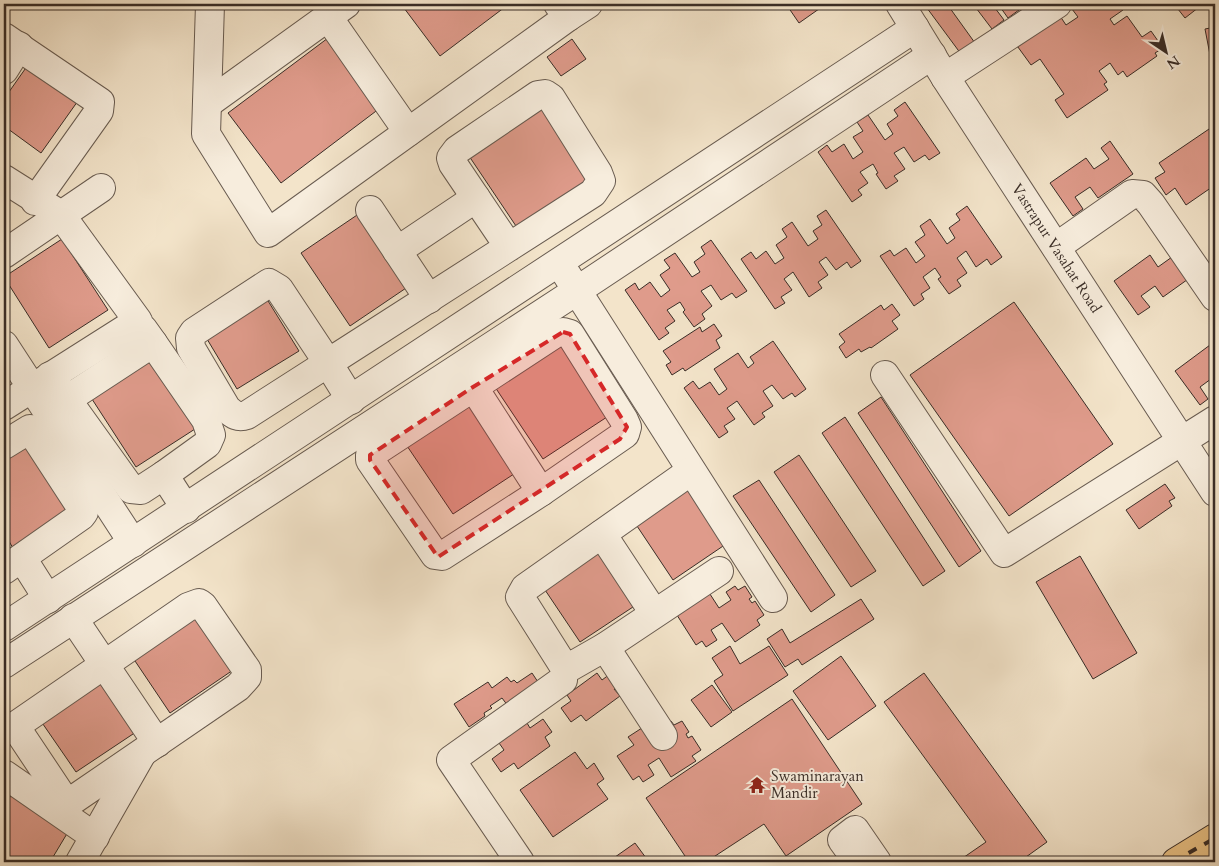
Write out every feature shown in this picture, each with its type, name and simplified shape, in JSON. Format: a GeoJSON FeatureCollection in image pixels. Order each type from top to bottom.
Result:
{"type":"FeatureCollection","features":[{"type":"Feature","properties":{"kind":"main road"},"geometry":{"type":"LineString","coordinates":[[1176,862],[1215,838]]}},
{"type":"Feature","properties":{"kind":"street"},"geometry":{"type":"LineString","coordinates":[[210,4],[206,134],[268,233],[408,132],[571,8]]}},
{"type":"Feature","properties":{"kind":"street","name":"Vastrapur Vasahat Road"},"geometry":{"type":"LineString","coordinates":[[900,4],[1215,492]]}},
{"type":"Feature","properties":{"kind":"street"},"geometry":{"type":"LineString","coordinates":[[4,664],[73,618],[379,434],[466,376],[578,290],[939,66],[1057,4]]}},
{"type":"Feature","properties":{"kind":"street"},"geometry":{"type":"LineString","coordinates":[[207,104],[337,10],[408,132]]}},
{"type":"Feature","properties":{"kind":"street"},"geometry":{"type":"LineString","coordinates":[[4,627],[916,28]]}},
{"type":"Feature","properties":{"kind":"street"},"geometry":{"type":"LineString","coordinates":[[4,70],[11,42],[100,102],[99,111],[35,201]]}},
{"type":"Feature","properties":{"kind":"street"},"geometry":{"type":"LineString","coordinates":[[351,400],[328,363],[279,289],[269,283],[194,332],[189,342],[227,409],[241,417],[248,415],[328,363],[429,298],[593,194],[601,181],[551,98],[545,94],[538,95],[453,153],[451,158],[453,164],[509,247]]}},
{"type":"Feature","properties":{"kind":"street"},"geometry":{"type":"LineString","coordinates":[[4,179],[35,201],[61,215],[138,321],[206,420],[211,435],[207,444],[141,490],[131,489],[66,400],[41,382],[4,345]]}},
{"type":"Feature","properties":{"kind":"street"},"geometry":{"type":"LineString","coordinates":[[4,254],[101,188]]}},
{"type":"Feature","properties":{"kind":"street"},"geometry":{"type":"LineString","coordinates":[[1056,248],[1132,194],[1143,195],[1215,297]]}},
{"type":"Feature","properties":{"kind":"street"},"geometry":{"type":"LineString","coordinates":[[397,251],[476,198]]}},
{"type":"Feature","properties":{"kind":"street"},"geometry":{"type":"LineString","coordinates":[[370,210],[429,298]]}},
{"type":"Feature","properties":{"kind":"street"},"geometry":{"type":"LineString","coordinates":[[558,262],[578,290],[773,598]]}},
{"type":"Feature","properties":{"kind":"street"},"geometry":{"type":"LineString","coordinates":[[4,406],[138,321]]}},
{"type":"Feature","properties":{"kind":"street"},"geometry":{"type":"LineString","coordinates":[[379,434],[370,455],[370,460],[432,553],[438,557],[541,492],[625,434],[627,427],[570,334],[556,333],[466,376]]}},
{"type":"Feature","properties":{"kind":"street"},"geometry":{"type":"LineString","coordinates":[[66,400],[153,343]]}},
{"type":"Feature","properties":{"kind":"street"},"geometry":{"type":"LineString","coordinates":[[885,375],[1004,553],[1215,420]]}},
{"type":"Feature","properties":{"kind":"street"},"geometry":{"type":"LineString","coordinates":[[466,376],[541,492]]}},
{"type":"Feature","properties":{"kind":"street"},"geometry":{"type":"LineString","coordinates":[[41,382],[133,543]]}},
{"type":"Feature","properties":{"kind":"street"},"geometry":{"type":"LineString","coordinates":[[4,445],[30,429],[84,512],[82,516],[13,564],[48,599]]}},
{"type":"Feature","properties":{"kind":"street"},"geometry":{"type":"LineString","coordinates":[[691,471],[524,588],[520,596],[566,667],[573,667],[719,571]]}},
{"type":"Feature","properties":{"kind":"street"},"geometry":{"type":"LineString","coordinates":[[164,475],[186,509]]}},
{"type":"Feature","properties":{"kind":"street"},"geometry":{"type":"LineString","coordinates":[[602,534],[654,613]]}},
{"type":"Feature","properties":{"kind":"street"},"geometry":{"type":"LineString","coordinates":[[199,603],[203,606],[247,670],[247,677],[238,687],[149,748],[70,802],[66,801],[17,729],[21,721],[104,664],[188,607],[199,603]]}},
{"type":"Feature","properties":{"kind":"street"},"geometry":{"type":"LineString","coordinates":[[73,618],[104,664],[149,748]]}},
{"type":"Feature","properties":{"kind":"street"},"geometry":{"type":"LineString","coordinates":[[606,647],[663,736]]}},
{"type":"Feature","properties":{"kind":"street"},"geometry":{"type":"LineString","coordinates":[[520,862],[451,760],[563,680]]}},
{"type":"Feature","properties":{"kind":"street"},"geometry":{"type":"LineString","coordinates":[[80,862],[149,748]]}},
{"type":"Feature","properties":{"kind":"street"},"geometry":{"type":"LineString","coordinates":[[4,774],[96,837]]}},
{"type":"Feature","properties":{"kind":"street"},"geometry":{"type":"LineString","coordinates":[[858,862],[842,840],[855,830],[877,862]]}},
{"type":"Feature","properties":{"kind":"highlighted area"},"geometry":{"type":"Polygon","coordinates":[[[563,332],[570,334],[624,420],[627,427],[620,439],[438,557],[370,460],[370,455],[473,387],[563,332]]]}},
{"type":"Feature","properties":{"kind":"building"},"geometry":{"type":"Polygon","coordinates":[[[401,4],[509,4],[440,56],[401,4]]]}},
{"type":"Feature","properties":{"kind":"building"},"geometry":{"type":"Polygon","coordinates":[[[786,4],[826,4],[799,23],[786,4]]]}},
{"type":"Feature","properties":{"kind":"building"},"geometry":{"type":"Polygon","coordinates":[[[924,4],[947,4],[975,43],[961,54],[924,4]]]}},
{"type":"Feature","properties":{"kind":"building"},"geometry":{"type":"Polygon","coordinates":[[[973,4],[992,4],[1004,20],[992,29],[973,4]]]}},
{"type":"Feature","properties":{"kind":"building"},"geometry":{"type":"Polygon","coordinates":[[[998,4],[1020,4],[1023,7],[1008,18],[998,4]]]}},
{"type":"Feature","properties":{"kind":"building"},"geometry":{"type":"Polygon","coordinates":[[[1078,4],[1119,4],[1123,10],[1110,19],[1114,25],[1127,16],[1142,37],[1151,31],[1163,48],[1155,53],[1157,56],[1127,77],[1123,71],[1118,75],[1110,63],[1099,71],[1107,82],[1104,84],[1108,90],[1067,118],[1055,100],[1064,94],[1040,59],[1031,65],[1015,43],[1060,16],[1066,25],[1078,17],[1072,9],[1078,4]]]}},
{"type":"Feature","properties":{"kind":"building"},"geometry":{"type":"Polygon","coordinates":[[[1174,4],[1203,4],[1185,18],[1174,4]]]}},
{"type":"Feature","properties":{"kind":"building"},"geometry":{"type":"Polygon","coordinates":[[[1215,27],[1215,60],[1211,60],[1205,29],[1215,27]]]}},
{"type":"Feature","properties":{"kind":"building"},"geometry":{"type":"Polygon","coordinates":[[[340,29],[392,99],[281,183],[228,113],[340,29]]]}},
{"type":"Feature","properties":{"kind":"building"},"geometry":{"type":"Polygon","coordinates":[[[572,39],[586,59],[561,76],[547,57],[572,39]]]}},
{"type":"Feature","properties":{"kind":"building"},"geometry":{"type":"Polygon","coordinates":[[[30,62],[80,98],[41,153],[4,126],[4,99],[30,62]]]}},
{"type":"Feature","properties":{"kind":"building"},"geometry":{"type":"Polygon","coordinates":[[[905,102],[940,153],[929,160],[925,155],[914,162],[904,147],[894,153],[905,169],[894,176],[898,181],[886,189],[876,174],[878,173],[873,164],[860,172],[868,183],[858,190],[862,195],[852,202],[818,152],[827,145],[832,152],[844,144],[853,159],[863,152],[853,137],[863,131],[857,122],[868,115],[885,140],[893,134],[887,124],[898,116],[894,110],[905,102]]]}},
{"type":"Feature","properties":{"kind":"building"},"geometry":{"type":"Polygon","coordinates":[[[547,103],[596,177],[518,229],[469,156],[547,103]]]}},
{"type":"Feature","properties":{"kind":"building"},"geometry":{"type":"Polygon","coordinates":[[[1212,127],[1215,132],[1215,185],[1186,205],[1175,188],[1166,195],[1155,178],[1165,172],[1159,163],[1212,127]]]}},
{"type":"Feature","properties":{"kind":"building"},"geometry":{"type":"Polygon","coordinates":[[[1110,141],[1133,174],[1098,198],[1090,187],[1075,197],[1083,209],[1073,216],[1050,183],[1086,158],[1094,169],[1109,159],[1101,148],[1110,141]]]}},
{"type":"Feature","properties":{"kind":"building"},"geometry":{"type":"Polygon","coordinates":[[[967,206],[1002,257],[991,265],[987,259],[976,267],[966,251],[957,258],[967,273],[957,280],[961,286],[949,294],[938,279],[941,277],[935,268],[923,277],[930,288],[921,294],[924,299],[914,306],[880,256],[890,250],[894,256],[906,248],[916,263],[925,256],[915,242],[925,235],[920,226],[930,219],[947,244],[955,238],[949,228],[960,220],[956,214],[967,206]]]}},
{"type":"Feature","properties":{"kind":"building"},"geometry":{"type":"Polygon","coordinates":[[[826,210],[861,261],[851,268],[847,262],[836,270],[826,257],[819,262],[828,275],[818,282],[822,288],[809,297],[793,272],[784,279],[792,290],[781,297],[785,303],[775,309],[741,259],[751,252],[756,259],[766,251],[775,264],[784,258],[776,245],[787,237],[782,229],[792,222],[808,246],[818,239],[813,231],[822,225],[817,216],[826,210]]]}},
{"type":"Feature","properties":{"kind":"building"},"geometry":{"type":"Polygon","coordinates":[[[363,211],[412,284],[350,326],[301,253],[363,211]]]}},
{"type":"Feature","properties":{"kind":"building"},"geometry":{"type":"Polygon","coordinates":[[[62,239],[108,310],[49,348],[4,277],[62,239]]]}},
{"type":"Feature","properties":{"kind":"building"},"geometry":{"type":"Polygon","coordinates":[[[711,240],[747,291],[736,298],[732,293],[721,300],[711,285],[701,291],[712,306],[702,314],[705,319],[694,327],[683,312],[685,310],[680,302],[667,310],[675,321],[665,328],[669,333],[659,340],[625,290],[635,283],[639,290],[650,282],[661,297],[670,290],[660,275],[670,268],[664,260],[675,253],[692,277],[700,272],[694,262],[705,254],[701,247],[711,240]]]}},
{"type":"Feature","properties":{"kind":"building"},"geometry":{"type":"Polygon","coordinates":[[[1150,255],[1158,267],[1172,257],[1198,272],[1163,297],[1155,286],[1141,296],[1150,307],[1138,315],[1114,281],[1150,255]]]}},
{"type":"Feature","properties":{"kind":"building"},"geometry":{"type":"Polygon","coordinates":[[[265,296],[299,351],[237,389],[204,334],[265,296]]]}},
{"type":"Feature","properties":{"kind":"building"},"geometry":{"type":"Polygon","coordinates":[[[1014,302],[1113,444],[1009,516],[910,375],[1014,302]]]}},
{"type":"Feature","properties":{"kind":"building"},"geometry":{"type":"Polygon","coordinates":[[[892,304],[900,315],[892,321],[898,329],[871,348],[861,352],[859,349],[846,358],[839,347],[845,342],[839,334],[881,305],[884,310],[892,304]]]}},
{"type":"Feature","properties":{"kind":"building"},"geometry":{"type":"Polygon","coordinates":[[[714,324],[722,336],[716,340],[720,348],[685,371],[683,368],[672,375],[666,365],[671,362],[663,351],[700,327],[702,332],[714,324]]]}},
{"type":"Feature","properties":{"kind":"building"},"geometry":{"type":"Polygon","coordinates":[[[560,340],[610,415],[543,459],[493,384],[560,340]]]}},
{"type":"Feature","properties":{"kind":"building"},"geometry":{"type":"Polygon","coordinates":[[[773,341],[806,389],[795,397],[792,393],[783,399],[772,385],[763,391],[773,406],[762,413],[765,417],[754,425],[737,401],[727,408],[735,419],[724,426],[728,432],[719,438],[684,388],[693,381],[699,389],[710,382],[719,395],[727,389],[714,369],[738,353],[748,368],[754,363],[750,357],[773,341]]]}},
{"type":"Feature","properties":{"kind":"building"},"geometry":{"type":"Polygon","coordinates":[[[1210,345],[1215,352],[1215,376],[1200,387],[1208,399],[1200,405],[1175,371],[1210,345]]]}},
{"type":"Feature","properties":{"kind":"building"},"geometry":{"type":"Polygon","coordinates":[[[149,358],[195,429],[136,467],[90,396],[149,358]]]}},
{"type":"Feature","properties":{"kind":"building"},"geometry":{"type":"Polygon","coordinates":[[[470,395],[520,470],[453,514],[403,440],[470,395]]]}},
{"type":"Feature","properties":{"kind":"building"},"geometry":{"type":"Polygon","coordinates":[[[881,397],[981,551],[959,567],[858,413],[881,397]]]}},
{"type":"Feature","properties":{"kind":"building"},"geometry":{"type":"Polygon","coordinates":[[[845,417],[945,571],[923,586],[822,433],[845,417]]]}},
{"type":"Feature","properties":{"kind":"building"},"geometry":{"type":"Polygon","coordinates":[[[26,439],[72,510],[13,548],[4,533],[4,453],[26,439]]]}},
{"type":"Feature","properties":{"kind":"building"},"geometry":{"type":"Polygon","coordinates":[[[799,455],[876,571],[851,587],[774,472],[799,455]]]}},
{"type":"Feature","properties":{"kind":"building"},"geometry":{"type":"Polygon","coordinates":[[[759,480],[835,595],[811,612],[733,496],[759,480]]]}},
{"type":"Feature","properties":{"kind":"building"},"geometry":{"type":"Polygon","coordinates":[[[688,482],[729,542],[673,580],[633,520],[688,482]]]}},
{"type":"Feature","properties":{"kind":"building"},"geometry":{"type":"Polygon","coordinates":[[[1165,484],[1175,498],[1169,501],[1172,506],[1139,529],[1126,510],[1165,484]]]}},
{"type":"Feature","properties":{"kind":"building"},"geometry":{"type":"Polygon","coordinates":[[[595,544],[636,605],[580,642],[539,581],[595,544]]]}},
{"type":"Feature","properties":{"kind":"building"},"geometry":{"type":"Polygon","coordinates":[[[1080,556],[1137,653],[1093,679],[1036,582],[1080,556]]]}},
{"type":"Feature","properties":{"kind":"building"},"geometry":{"type":"Polygon","coordinates":[[[735,586],[738,590],[745,586],[752,597],[749,599],[752,603],[755,601],[764,615],[757,620],[760,625],[735,642],[722,623],[711,630],[717,640],[706,647],[702,641],[696,645],[675,612],[708,591],[719,608],[731,600],[726,592],[735,586]]]}},
{"type":"Feature","properties":{"kind":"building"},"geometry":{"type":"Polygon","coordinates":[[[861,599],[874,619],[802,665],[798,659],[785,667],[767,639],[782,629],[790,643],[861,599]]]}},
{"type":"Feature","properties":{"kind":"building"},"geometry":{"type":"Polygon","coordinates":[[[197,610],[236,668],[170,713],[131,655],[197,610]]]}},
{"type":"Feature","properties":{"kind":"building"},"geometry":{"type":"Polygon","coordinates":[[[730,646],[740,664],[769,646],[788,675],[733,711],[714,681],[723,675],[712,658],[730,646]]]}},
{"type":"Feature","properties":{"kind":"building"},"geometry":{"type":"Polygon","coordinates":[[[841,656],[876,706],[828,740],[793,691],[841,656]]]}},
{"type":"Feature","properties":{"kind":"building"},"geometry":{"type":"Polygon","coordinates":[[[102,669],[142,728],[76,772],[36,714],[102,669]]]}},
{"type":"Feature","properties":{"kind":"building"},"geometry":{"type":"Polygon","coordinates":[[[614,671],[622,683],[614,689],[620,696],[586,721],[581,715],[571,722],[561,708],[571,701],[567,695],[597,673],[602,680],[614,671]]]}},
{"type":"Feature","properties":{"kind":"building"},"geometry":{"type":"Polygon","coordinates":[[[532,673],[540,685],[508,706],[502,698],[490,706],[492,708],[484,713],[485,716],[469,727],[454,704],[488,682],[492,688],[507,677],[511,682],[514,680],[517,683],[532,673]]]}},
{"type":"Feature","properties":{"kind":"building"},"geometry":{"type":"Polygon","coordinates":[[[924,673],[1047,842],[1019,862],[957,862],[986,842],[884,702],[924,673]]]}},
{"type":"Feature","properties":{"kind":"building"},"geometry":{"type":"Polygon","coordinates":[[[712,685],[732,712],[711,727],[691,700],[712,685]]]}},
{"type":"Feature","properties":{"kind":"building","name":"Swaminarayan Mandir"},"geometry":{"type":"Polygon","coordinates":[[[792,699],[862,804],[786,856],[764,824],[706,862],[689,862],[646,798],[792,699]]]}},
{"type":"Feature","properties":{"kind":"building"},"geometry":{"type":"Polygon","coordinates":[[[543,719],[552,732],[545,737],[550,746],[518,769],[514,763],[501,772],[492,759],[504,750],[499,743],[527,723],[530,728],[543,719]]]}},
{"type":"Feature","properties":{"kind":"building"},"geometry":{"type":"Polygon","coordinates":[[[671,721],[674,725],[682,721],[689,732],[686,734],[688,738],[692,736],[701,750],[692,756],[696,761],[671,777],[659,758],[648,765],[654,775],[643,782],[639,776],[633,780],[617,756],[634,745],[628,737],[645,726],[663,727],[671,721]]]}},
{"type":"Feature","properties":{"kind":"building"},"geometry":{"type":"Polygon","coordinates":[[[575,752],[587,769],[594,763],[604,779],[597,784],[608,799],[553,837],[520,790],[575,752]]]}},
{"type":"Feature","properties":{"kind":"building"},"geometry":{"type":"Polygon","coordinates":[[[12,793],[71,827],[50,862],[4,862],[4,808],[12,793]]]}},
{"type":"Feature","properties":{"kind":"building"},"geometry":{"type":"Polygon","coordinates":[[[635,843],[649,862],[608,862],[635,843]]]}},
{"type":"Feature","properties":{"kind":"railway"},"geometry":{"type":"LineString","coordinates":[[1173,862],[1215,838]]}},
{"type":"Feature","properties":{"kind":"railway"},"geometry":{"type":"LineString","coordinates":[[1211,862],[1215,860]]}},
{"type":"Feature","properties":{"kind":"place","name":"Swaminarayan Mandir"},"geometry":{"type":"Point","coordinates":[757,785]}}]}
